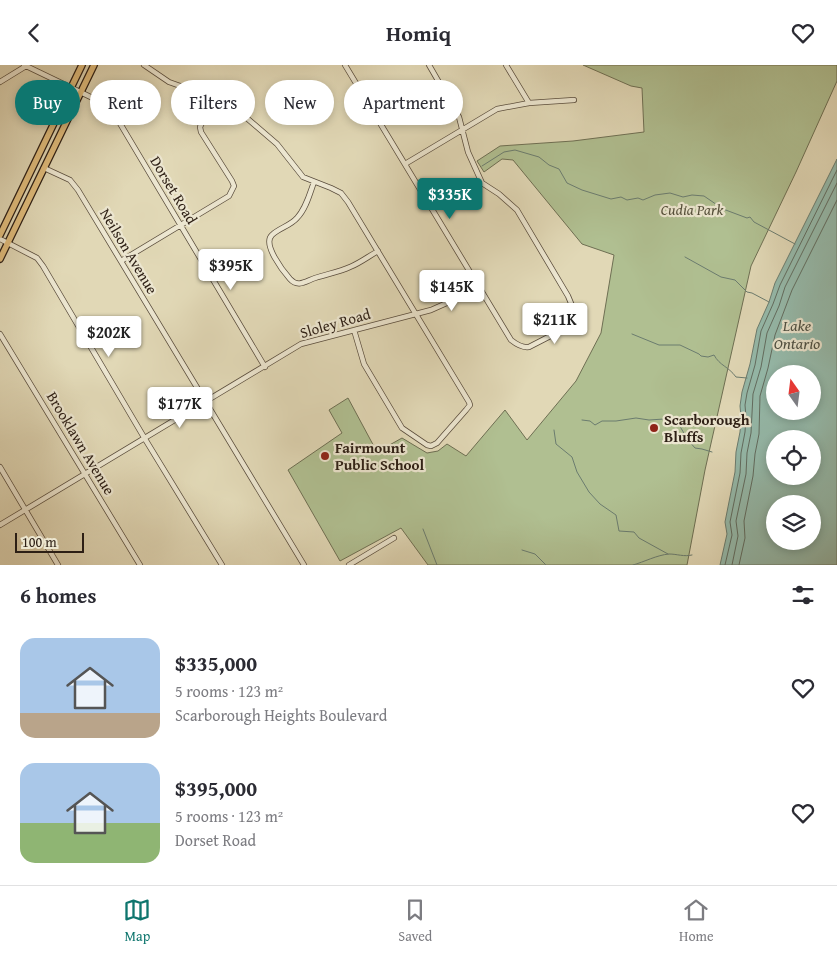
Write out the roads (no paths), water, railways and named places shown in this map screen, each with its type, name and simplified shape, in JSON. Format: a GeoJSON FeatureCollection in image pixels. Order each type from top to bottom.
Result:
{"type":"FeatureCollection","features":[{"type":"Feature","properties":{"kind":"main road"},"geometry":{"type":"LineString","coordinates":[[75,80],[82,65]]}},
{"type":"Feature","properties":{"kind":"main road"},"geometry":{"type":"LineString","coordinates":[[0,259],[94,65]]}},
{"type":"Feature","properties":{"kind":"main road"},"geometry":{"type":"LineString","coordinates":[[0,235],[53,125]]}},
{"type":"Feature","properties":{"kind":"street","name":"Dorset Road"},"geometry":{"type":"LineString","coordinates":[[26,65],[54,80]]}},
{"type":"Feature","properties":{"kind":"street"},"geometry":{"type":"LineString","coordinates":[[0,82],[26,65]]}},
{"type":"Feature","properties":{"kind":"street"},"geometry":{"type":"LineString","coordinates":[[144,65],[171,82]]}},
{"type":"Feature","properties":{"kind":"street"},"geometry":{"type":"LineString","coordinates":[[345,65],[511,340],[523,347],[529,347],[562,330],[574,316],[574,308],[516,210],[500,194],[482,183],[468,153],[463,128],[455,107],[429,65]]}},
{"type":"Feature","properties":{"kind":"street"},"geometry":{"type":"LineString","coordinates":[[506,65],[529,103]]}},
{"type":"Feature","properties":{"kind":"street","name":"Dorset Road"},"geometry":{"type":"LineString","coordinates":[[81,93],[104,105],[115,115],[265,367]]}},
{"type":"Feature","properties":{"kind":"street"},"geometry":{"type":"LineString","coordinates":[[405,164],[497,109],[529,103],[574,100]]}},
{"type":"Feature","properties":{"kind":"street"},"geometry":{"type":"LineString","coordinates":[[121,261],[229,196],[234,187],[200,132],[201,125]]}},
{"type":"Feature","properties":{"kind":"street"},"geometry":{"type":"LineString","coordinates":[[255,125],[277,144],[303,177],[331,188],[340,193],[348,202],[468,399],[470,405],[442,437],[431,446],[402,428],[364,364],[354,330]]}},
{"type":"Feature","properties":{"kind":"street","name":"Neilson Avenue"},"geometry":{"type":"LineString","coordinates":[[44,168],[74,183],[304,565]]}},
{"type":"Feature","properties":{"kind":"street"},"geometry":{"type":"LineString","coordinates":[[314,182],[298,218],[271,236],[268,244],[293,283],[300,284],[316,277],[352,267],[378,251]]}},
{"type":"Feature","properties":{"kind":"street"},"geometry":{"type":"LineString","coordinates":[[0,239],[37,258],[43,266],[222,565]]}},
{"type":"Feature","properties":{"kind":"street","name":"Sloley Road"},"geometry":{"type":"LineString","coordinates":[[0,525],[306,342],[416,315],[443,305],[478,286]]}},
{"type":"Feature","properties":{"kind":"street","name":"Brooklawn Avenue"},"geometry":{"type":"LineString","coordinates":[[0,334],[140,565]]}},
{"type":"Feature","properties":{"kind":"street"},"geometry":{"type":"LineString","coordinates":[[0,467],[58,565]]}},
{"type":"Feature","properties":{"kind":"street"},"geometry":{"type":"LineString","coordinates":[[349,565],[394,538]]}},
{"type":"Feature","properties":{"kind":"water","name":"Lake Ontario"},"geometry":{"type":"Polygon","coordinates":[[[837,159],[837,565],[720,565],[727,534],[725,522],[735,472],[742,392],[757,329],[775,283],[837,159]]]}},
{"type":"Feature","properties":{"kind":"waterway"},"geometry":{"type":"LineString","coordinates":[[482,166],[504,152],[515,150],[539,157],[549,165],[559,169],[567,183],[611,199],[621,197],[627,200],[638,198],[643,200],[655,195],[670,193],[683,197],[692,195],[704,196],[723,209],[747,218],[750,217],[754,222],[795,244]]}},
{"type":"Feature","properties":{"kind":"waterway"},"geometry":{"type":"LineString","coordinates":[[685,257],[721,277],[735,280],[747,292],[769,302]]}},
{"type":"Feature","properties":{"kind":"waterway"},"geometry":{"type":"LineString","coordinates":[[632,334],[659,345],[680,345],[701,356],[708,357],[714,355],[736,377],[747,378]]}},
{"type":"Feature","properties":{"kind":"waterway"},"geometry":{"type":"LineString","coordinates":[[582,420],[590,421],[595,425],[602,421],[636,418],[649,420],[664,419],[669,422],[678,423],[695,448],[712,452]]}},
{"type":"Feature","properties":{"kind":"waterway"},"geometry":{"type":"LineString","coordinates":[[554,430],[556,444],[572,457],[577,472],[589,492],[600,504],[616,515],[619,531],[634,532],[639,538],[668,554]]}},
{"type":"Feature","properties":{"kind":"waterway"},"geometry":{"type":"LineString","coordinates":[[423,529],[437,565]]}},
{"type":"Feature","properties":{"kind":"waterway"},"geometry":{"type":"LineString","coordinates":[[522,550],[535,554],[546,565]]}},
{"type":"Feature","properties":{"kind":"waterway"},"geometry":{"type":"LineString","coordinates":[[633,565],[664,555],[692,555]]}},
{"type":"Feature","properties":{"kind":"place","name":"Scarborough Bluffs"},"geometry":{"type":"Point","coordinates":[654,428]}},
{"type":"Feature","properties":{"kind":"place","name":"Fairmount Public School"},"geometry":{"type":"Point","coordinates":[325,456]}},
{"type":"Feature","properties":{"kind":"park label","name":"Cudia Park"},"geometry":{"type":"Point","coordinates":[692,209]}}]}
